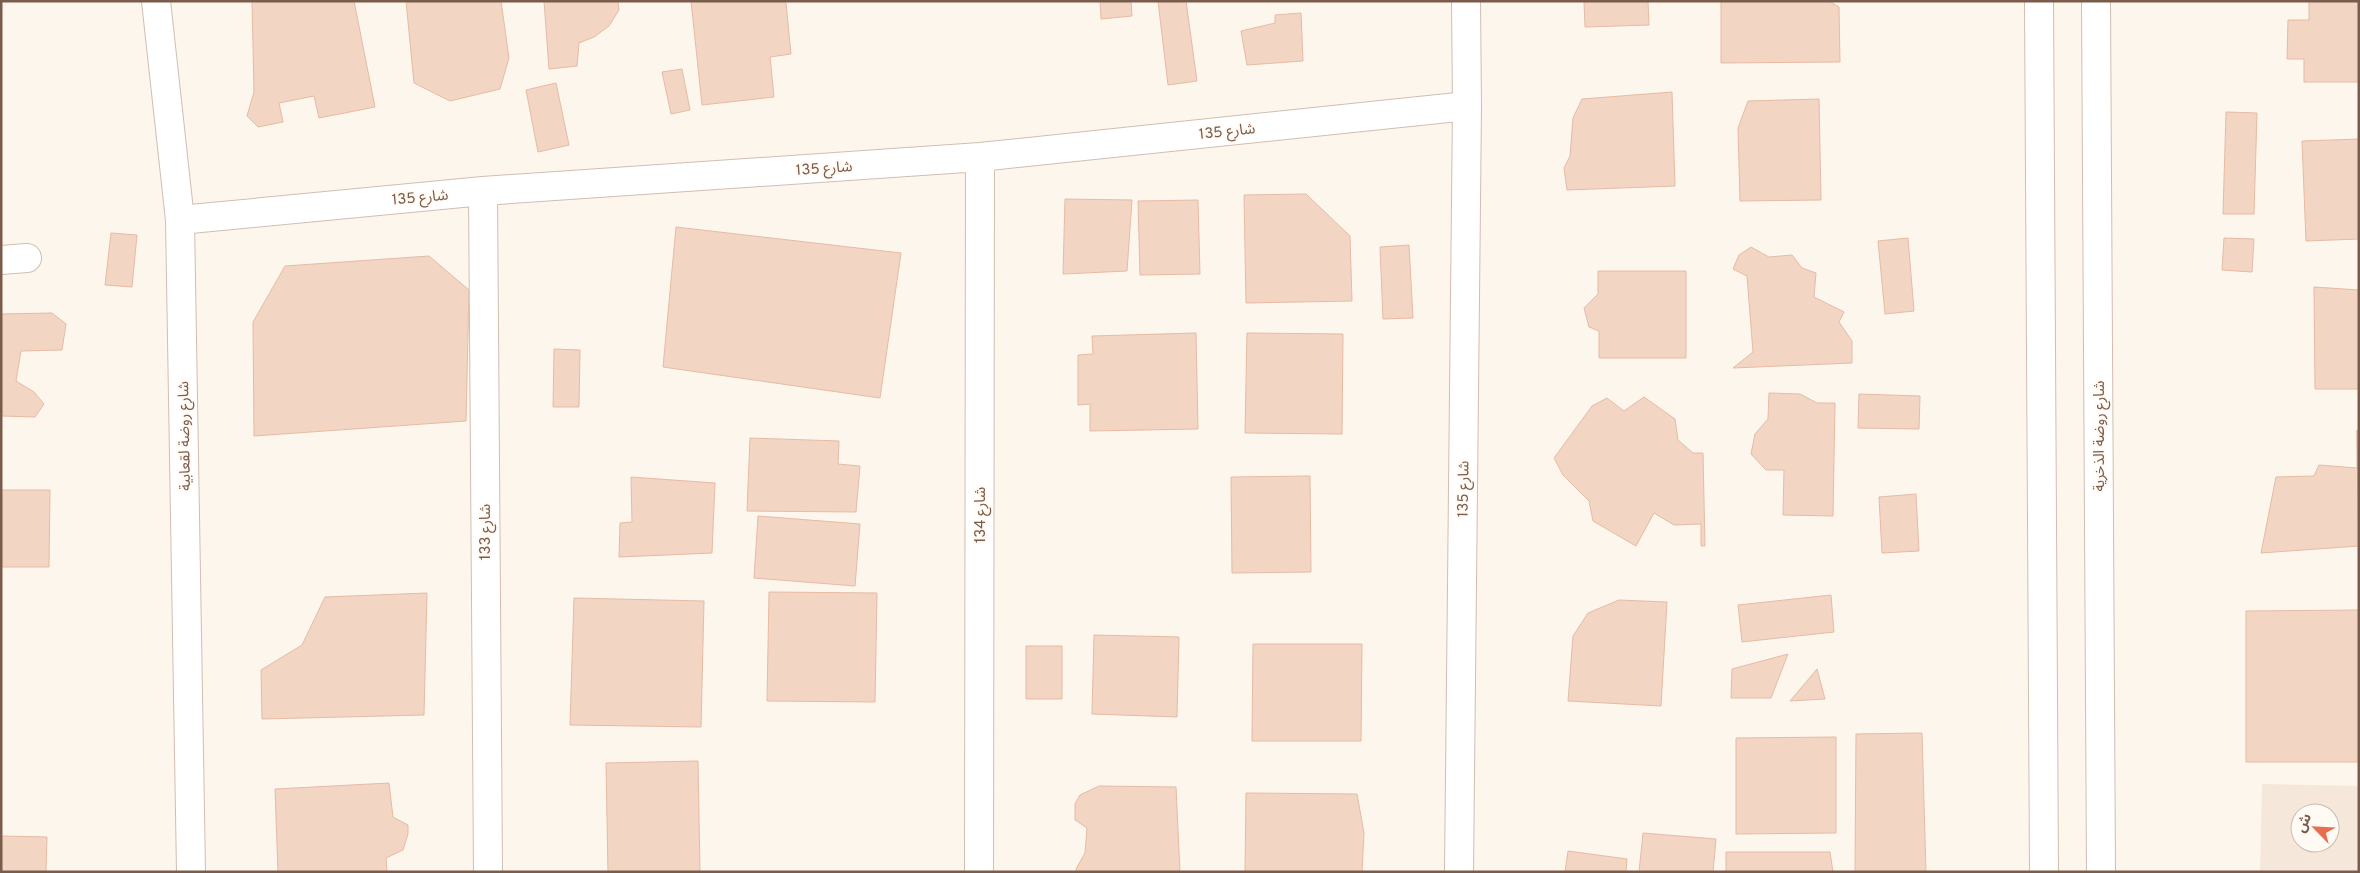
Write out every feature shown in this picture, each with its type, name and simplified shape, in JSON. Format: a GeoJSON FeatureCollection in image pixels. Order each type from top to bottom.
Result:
{"type":"FeatureCollection","features":[{"type":"Feature","properties":{"kind":"street","name":"شارع روضة لقعابية"},"geometry":{"type":"LineString","coordinates":[[156,1],[180,220],[191,872]]}},
{"type":"Feature","properties":{"kind":"street","name":"شارع 135"},"geometry":{"type":"LineString","coordinates":[[1459,872],[1467,106],[1466,1]]}},
{"type":"Feature","properties":{"kind":"street"},"geometry":{"type":"LineString","coordinates":[[2039,1],[2044,872]]}},
{"type":"Feature","properties":{"kind":"street","name":"شارع روضة الذخرية"},"geometry":{"type":"LineString","coordinates":[[2096,1],[2101,872]]}},
{"type":"Feature","properties":{"kind":"street","name":"شارع 135"},"geometry":{"type":"LineString","coordinates":[[180,220],[483,191],[980,157],[1467,106]]}},
{"type":"Feature","properties":{"kind":"street","name":"شارع 134"},"geometry":{"type":"LineString","coordinates":[[979,872],[980,157]]}},
{"type":"Feature","properties":{"kind":"street","name":"شارع 133"},"geometry":{"type":"LineString","coordinates":[[483,191],[488,872]]}},
{"type":"Feature","properties":{"kind":"shaded area"},"geometry":{"type":"Polygon","coordinates":[[[2262,784],[2359,786],[2359,872],[2260,872],[2262,784]]]}},
{"type":"Feature","properties":{"kind":"building"},"geometry":{"type":"Polygon","coordinates":[[[252,1],[354,1],[375,107],[319,118],[314,96],[279,103],[283,122],[258,127],[247,116],[254,92],[252,1]]]}},
{"type":"Feature","properties":{"kind":"building"},"geometry":{"type":"Polygon","coordinates":[[[406,1],[501,1],[509,58],[500,89],[450,101],[414,83],[406,1]]]}},
{"type":"Feature","properties":{"kind":"building"},"geometry":{"type":"Polygon","coordinates":[[[544,1],[618,1],[619,10],[609,26],[594,37],[579,43],[577,66],[549,69],[544,1]]]}},
{"type":"Feature","properties":{"kind":"building"},"geometry":{"type":"Polygon","coordinates":[[[691,1],[783,1],[786,3],[791,54],[770,57],[774,97],[702,105],[691,1]]]}},
{"type":"Feature","properties":{"kind":"building"},"geometry":{"type":"Polygon","coordinates":[[[1100,1],[1131,1],[1132,16],[1101,19],[1100,1]]]}},
{"type":"Feature","properties":{"kind":"building"},"geometry":{"type":"Polygon","coordinates":[[[1158,1],[1186,1],[1197,81],[1168,85],[1158,1]]]}},
{"type":"Feature","properties":{"kind":"building"},"geometry":{"type":"Polygon","coordinates":[[[1584,1],[1648,1],[1649,25],[1585,27],[1584,1]]]}},
{"type":"Feature","properties":{"kind":"building"},"geometry":{"type":"Polygon","coordinates":[[[1721,1],[1829,1],[1839,7],[1840,62],[1721,63],[1721,1]]]}},
{"type":"Feature","properties":{"kind":"building"},"geometry":{"type":"Polygon","coordinates":[[[2309,1],[2359,1],[2359,82],[2304,82],[2304,59],[2287,59],[2288,20],[2309,20],[2309,1]]]}},
{"type":"Feature","properties":{"kind":"building"},"geometry":{"type":"Polygon","coordinates":[[[1301,13],[1303,61],[1247,65],[1241,31],[1275,23],[1275,15],[1301,13]]]}},
{"type":"Feature","properties":{"kind":"building"},"geometry":{"type":"Polygon","coordinates":[[[682,69],[690,110],[671,114],[662,72],[682,69]]]}},
{"type":"Feature","properties":{"kind":"building"},"geometry":{"type":"Polygon","coordinates":[[[556,83],[569,145],[538,152],[526,90],[556,83]]]}},
{"type":"Feature","properties":{"kind":"building"},"geometry":{"type":"Polygon","coordinates":[[[1672,92],[1675,186],[1567,190],[1564,168],[1570,156],[1573,118],[1582,99],[1672,92]]]}},
{"type":"Feature","properties":{"kind":"building"},"geometry":{"type":"Polygon","coordinates":[[[1819,99],[1821,200],[1740,201],[1738,128],[1748,101],[1819,99]]]}},
{"type":"Feature","properties":{"kind":"building"},"geometry":{"type":"Polygon","coordinates":[[[2226,112],[2257,113],[2254,214],[2223,214],[2226,112]]]}},
{"type":"Feature","properties":{"kind":"building"},"geometry":{"type":"Polygon","coordinates":[[[2359,139],[2359,239],[2306,241],[2302,141],[2359,139]]]}},
{"type":"Feature","properties":{"kind":"building"},"geometry":{"type":"Polygon","coordinates":[[[1306,194],[1350,236],[1352,301],[1246,303],[1244,195],[1306,194]]]}},
{"type":"Feature","properties":{"kind":"building"},"geometry":{"type":"Polygon","coordinates":[[[1065,199],[1132,200],[1127,271],[1063,274],[1065,199]]]}},
{"type":"Feature","properties":{"kind":"building"},"geometry":{"type":"Polygon","coordinates":[[[1198,200],[1200,274],[1140,275],[1138,201],[1198,200]]]}},
{"type":"Feature","properties":{"kind":"building"},"geometry":{"type":"Polygon","coordinates":[[[676,227],[901,253],[880,398],[663,367],[676,227]]]}},
{"type":"Feature","properties":{"kind":"building"},"geometry":{"type":"Polygon","coordinates":[[[111,233],[137,235],[132,287],[105,285],[111,233]]]}},
{"type":"Feature","properties":{"kind":"building"},"geometry":{"type":"Polygon","coordinates":[[[1908,238],[1914,311],[1885,314],[1878,241],[1908,238]]]}},
{"type":"Feature","properties":{"kind":"building"},"geometry":{"type":"Polygon","coordinates":[[[2224,238],[2254,239],[2252,272],[2222,270],[2224,238]]]}},
{"type":"Feature","properties":{"kind":"building"},"geometry":{"type":"Polygon","coordinates":[[[1409,245],[1413,318],[1383,319],[1380,247],[1409,245]]]}},
{"type":"Feature","properties":{"kind":"building"},"geometry":{"type":"Polygon","coordinates":[[[1751,247],[1769,257],[1792,255],[1802,268],[1816,273],[1814,297],[1844,312],[1839,322],[1852,341],[1852,363],[1733,368],[1753,352],[1747,276],[1733,269],[1739,255],[1751,247]]]}},
{"type":"Feature","properties":{"kind":"building"},"geometry":{"type":"Polygon","coordinates":[[[429,256],[469,290],[466,421],[254,436],[253,322],[285,266],[429,256]]]}},
{"type":"Feature","properties":{"kind":"building"},"geometry":{"type":"Polygon","coordinates":[[[1598,271],[1686,271],[1686,358],[1599,358],[1599,331],[1589,327],[1584,308],[1598,294],[1598,271]]]}},
{"type":"Feature","properties":{"kind":"building"},"geometry":{"type":"Polygon","coordinates":[[[2314,287],[2359,290],[2359,389],[2315,389],[2314,287]]]}},
{"type":"Feature","properties":{"kind":"building"},"geometry":{"type":"Polygon","coordinates":[[[52,313],[66,324],[62,350],[21,351],[16,381],[34,392],[44,404],[35,417],[1,416],[1,314],[52,313]]]}},
{"type":"Feature","properties":{"kind":"building"},"geometry":{"type":"Polygon","coordinates":[[[1196,333],[1198,429],[1090,431],[1090,404],[1078,405],[1078,355],[1093,354],[1092,336],[1196,333]]]}},
{"type":"Feature","properties":{"kind":"building"},"geometry":{"type":"Polygon","coordinates":[[[1247,333],[1343,334],[1342,434],[1245,433],[1247,333]]]}},
{"type":"Feature","properties":{"kind":"building"},"geometry":{"type":"Polygon","coordinates":[[[554,349],[580,350],[579,407],[553,407],[554,349]]]}},
{"type":"Feature","properties":{"kind":"building"},"geometry":{"type":"Polygon","coordinates":[[[1769,393],[1800,394],[1817,403],[1835,403],[1833,516],[1783,515],[1784,470],[1766,470],[1751,454],[1755,434],[1768,419],[1769,393]]]}},
{"type":"Feature","properties":{"kind":"building"},"geometry":{"type":"Polygon","coordinates":[[[1859,394],[1920,396],[1919,429],[1858,428],[1859,394]]]}},
{"type":"Feature","properties":{"kind":"building"},"geometry":{"type":"Polygon","coordinates":[[[1644,397],[1675,419],[1678,440],[1693,453],[1703,453],[1705,546],[1701,546],[1701,524],[1674,525],[1654,513],[1636,546],[1593,521],[1589,501],[1563,475],[1554,458],[1592,406],[1607,398],[1624,411],[1644,397]]]}},
{"type":"Feature","properties":{"kind":"building"},"geometry":{"type":"Polygon","coordinates":[[[2357,430],[2359,546],[2261,553],[2276,477],[2314,476],[2319,465],[2357,468],[2357,430]]]}},
{"type":"Feature","properties":{"kind":"building"},"geometry":{"type":"Polygon","coordinates":[[[750,438],[839,441],[838,464],[860,466],[856,512],[747,511],[750,438]]]}},
{"type":"Feature","properties":{"kind":"building"},"geometry":{"type":"Polygon","coordinates":[[[1310,476],[1311,572],[1232,573],[1231,477],[1310,476]]]}},
{"type":"Feature","properties":{"kind":"building"},"geometry":{"type":"Polygon","coordinates":[[[631,477],[715,483],[712,553],[619,557],[620,523],[632,522],[631,477]]]}},
{"type":"Feature","properties":{"kind":"building"},"geometry":{"type":"Polygon","coordinates":[[[1,490],[50,490],[49,567],[1,567],[1,490]]]}},
{"type":"Feature","properties":{"kind":"building"},"geometry":{"type":"Polygon","coordinates":[[[1916,494],[1919,551],[1882,553],[1879,497],[1916,494]]]}},
{"type":"Feature","properties":{"kind":"building"},"geometry":{"type":"Polygon","coordinates":[[[758,516],[860,524],[855,586],[754,578],[758,516]]]}},
{"type":"Feature","properties":{"kind":"building"},"geometry":{"type":"Polygon","coordinates":[[[769,592],[877,593],[875,702],[767,701],[769,592]]]}},
{"type":"Feature","properties":{"kind":"building"},"geometry":{"type":"Polygon","coordinates":[[[427,593],[424,715],[262,719],[261,670],[302,645],[325,597],[427,593]]]}},
{"type":"Feature","properties":{"kind":"building"},"geometry":{"type":"Polygon","coordinates":[[[1831,595],[1834,632],[1742,642],[1738,605],[1831,595]]]}},
{"type":"Feature","properties":{"kind":"building"},"geometry":{"type":"Polygon","coordinates":[[[574,598],[704,601],[701,727],[570,725],[574,598]]]}},
{"type":"Feature","properties":{"kind":"building"},"geometry":{"type":"Polygon","coordinates":[[[1619,600],[1667,602],[1661,706],[1568,701],[1573,636],[1588,613],[1619,600]]]}},
{"type":"Feature","properties":{"kind":"building"},"geometry":{"type":"Polygon","coordinates":[[[2359,610],[2359,762],[2246,762],[2246,611],[2359,610]]]}},
{"type":"Feature","properties":{"kind":"building"},"geometry":{"type":"Polygon","coordinates":[[[1094,635],[1179,637],[1177,717],[1092,714],[1094,635]]]}},
{"type":"Feature","properties":{"kind":"building"},"geometry":{"type":"Polygon","coordinates":[[[1253,644],[1362,644],[1361,741],[1252,741],[1253,644]]]}},
{"type":"Feature","properties":{"kind":"building"},"geometry":{"type":"Polygon","coordinates":[[[1026,646],[1062,646],[1062,699],[1026,699],[1026,646]]]}},
{"type":"Feature","properties":{"kind":"building"},"geometry":{"type":"Polygon","coordinates":[[[1788,654],[1771,698],[1731,698],[1732,669],[1788,654]]]}},
{"type":"Feature","properties":{"kind":"building"},"geometry":{"type":"Polygon","coordinates":[[[1817,669],[1825,699],[1790,701],[1817,669]]]}},
{"type":"Feature","properties":{"kind":"building"},"geometry":{"type":"Polygon","coordinates":[[[1922,733],[1926,872],[1855,872],[1856,734],[1922,733]]]}},
{"type":"Feature","properties":{"kind":"building"},"geometry":{"type":"Polygon","coordinates":[[[1836,737],[1836,833],[1736,834],[1736,738],[1836,737]]]}},
{"type":"Feature","properties":{"kind":"building"},"geometry":{"type":"Polygon","coordinates":[[[698,761],[700,872],[608,872],[606,763],[698,761]]]}},
{"type":"Feature","properties":{"kind":"building"},"geometry":{"type":"Polygon","coordinates":[[[389,783],[393,817],[408,825],[408,834],[403,850],[386,858],[387,872],[278,872],[275,789],[389,783]]]}},
{"type":"Feature","properties":{"kind":"building"},"geometry":{"type":"Polygon","coordinates":[[[1099,786],[1176,787],[1180,872],[1077,872],[1076,869],[1085,853],[1087,828],[1075,820],[1075,804],[1080,795],[1099,786]]]}},
{"type":"Feature","properties":{"kind":"building"},"geometry":{"type":"Polygon","coordinates":[[[1246,793],[1357,794],[1364,833],[1362,872],[1245,872],[1246,793]]]}},
{"type":"Feature","properties":{"kind":"building"},"geometry":{"type":"Polygon","coordinates":[[[1643,833],[1716,839],[1713,872],[1639,872],[1643,833]]]}},
{"type":"Feature","properties":{"kind":"building"},"geometry":{"type":"Polygon","coordinates":[[[1,836],[47,837],[46,872],[1,872],[1,836]]]}},
{"type":"Feature","properties":{"kind":"building"},"geometry":{"type":"Polygon","coordinates":[[[1568,851],[1627,859],[1626,872],[1565,872],[1568,851]]]}},
{"type":"Feature","properties":{"kind":"building"},"geometry":{"type":"Polygon","coordinates":[[[1726,852],[1830,852],[1833,872],[1726,872],[1726,852]]]}}]}
